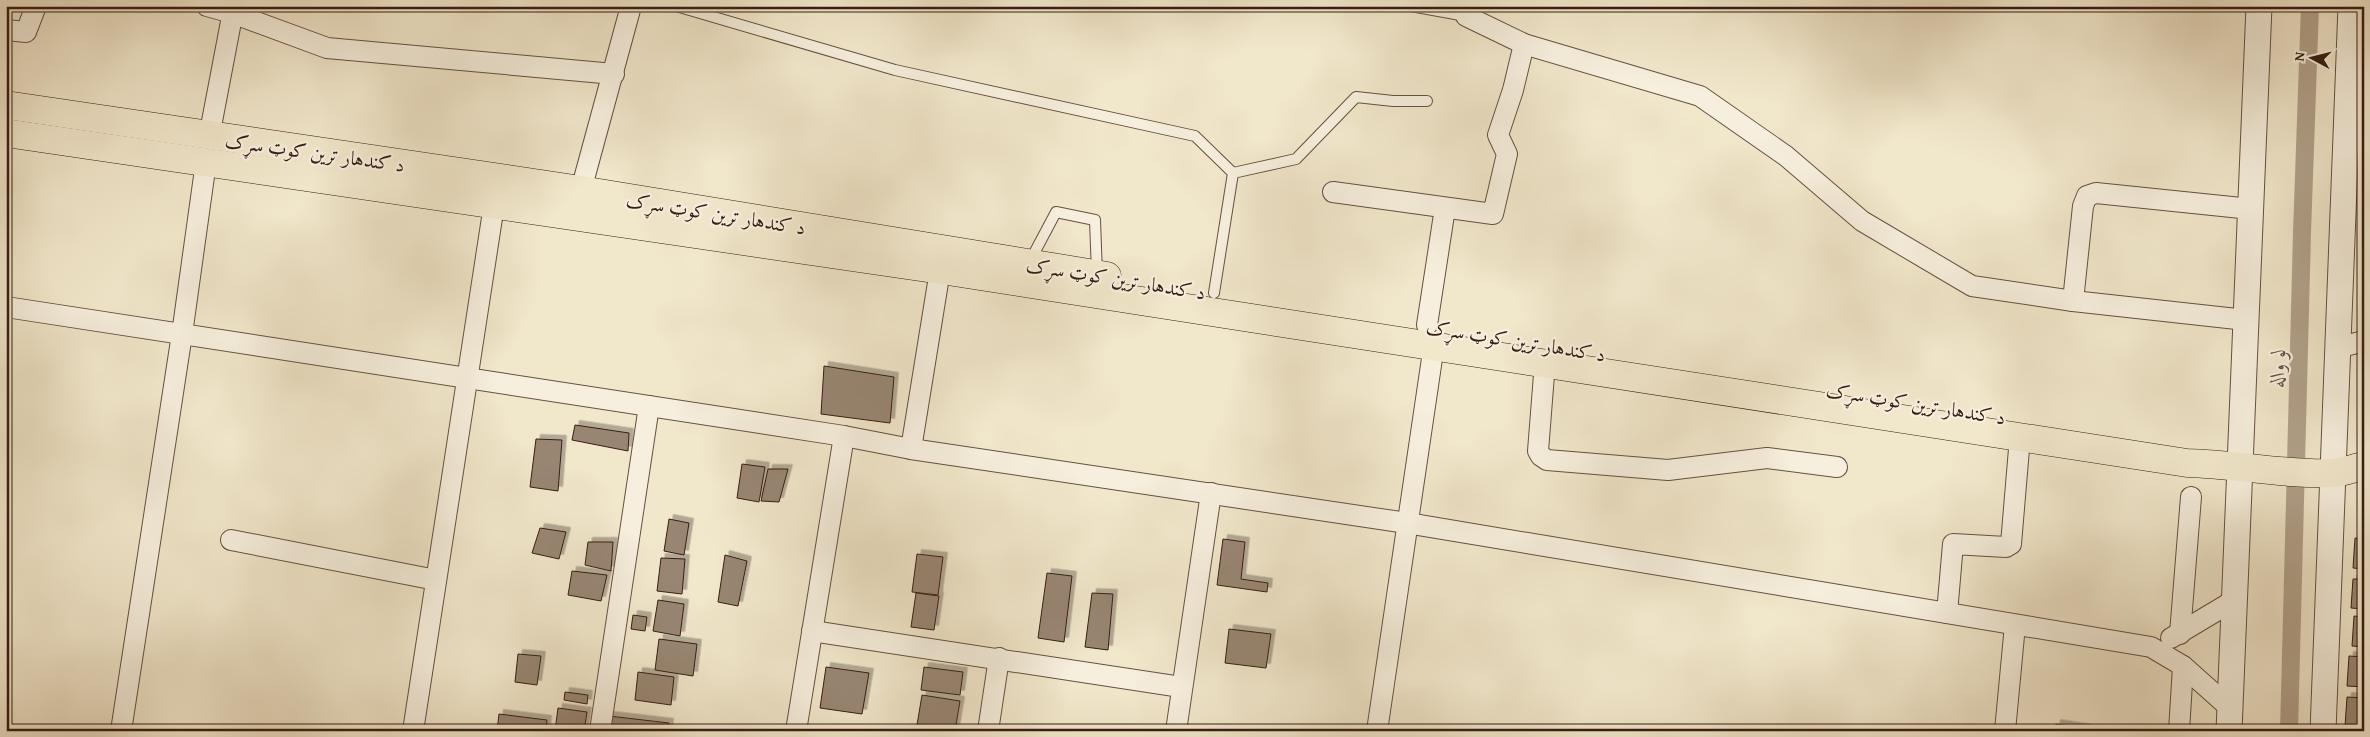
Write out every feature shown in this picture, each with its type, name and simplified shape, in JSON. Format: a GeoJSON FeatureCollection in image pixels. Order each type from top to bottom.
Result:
{"type":"FeatureCollection","features":[{"type":"Feature","properties":{"kind":"main road","name":"د کندهار ترين کوټ سړک"},"geometry":{"type":"LineString","coordinates":[[6,105],[207,149],[494,204],[942,260],[1431,335],[2192,447],[2241,467]]}},
{"type":"Feature","properties":{"kind":"main road","name":"د کندهار ترين کوټ سړک"},"geometry":{"type":"LineString","coordinates":[[6,133],[207,149],[581,190],[942,260],[1029,264],[1214,293],[1431,335],[1546,362],[2187,463],[2241,467]]}},
{"type":"Feature","properties":{"kind":"main road"},"geometry":{"type":"LineString","coordinates":[[2324,472],[2364,466]]}},
{"type":"Feature","properties":{"kind":"main road"},"geometry":{"type":"LineString","coordinates":[[2241,467],[2324,472],[2364,483]]}},
{"type":"Feature","properties":{"kind":"street"},"geometry":{"type":"LineString","coordinates":[[6,30],[26,32],[36,6]]}},
{"type":"Feature","properties":{"kind":"street"},"geometry":{"type":"LineString","coordinates":[[207,6],[233,10],[327,48],[614,74]]}},
{"type":"Feature","properties":{"kind":"street"},"geometry":{"type":"LineString","coordinates":[[581,190],[631,6]]}},
{"type":"Feature","properties":{"kind":"street"},"geometry":{"type":"LineString","coordinates":[[2229,719],[2259,6]]}},
{"type":"Feature","properties":{"kind":"street"},"geometry":{"type":"LineString","coordinates":[[2323,731],[2324,472],[2337,348],[2351,6]]}},
{"type":"Feature","properties":{"kind":"street"},"geometry":{"type":"LineString","coordinates":[[122,731],[182,334],[207,149],[233,10]]}},
{"type":"Feature","properties":{"kind":"street"},"geometry":{"type":"LineString","coordinates":[[1466,16],[1524,44],[1700,96],[1786,156],[1862,221],[1972,286],[2072,301],[2246,320]]}},
{"type":"Feature","properties":{"kind":"street"},"geometry":{"type":"LineString","coordinates":[[1333,192],[1493,214],[1508,154],[1498,135],[1513,90],[1524,44]]}},
{"type":"Feature","properties":{"kind":"street"},"geometry":{"type":"LineString","coordinates":[[2072,301],[2083,206],[2088,196],[2096,193],[2251,209]]}},
{"type":"Feature","properties":{"kind":"street"},"geometry":{"type":"LineString","coordinates":[[413,731],[494,204]]}},
{"type":"Feature","properties":{"kind":"street"},"geometry":{"type":"LineString","coordinates":[[1377,731],[1407,523],[1445,208]]}},
{"type":"Feature","properties":{"kind":"street"},"geometry":{"type":"LineString","coordinates":[[911,449],[942,260]]}},
{"type":"Feature","properties":{"kind":"street"},"geometry":{"type":"LineString","coordinates":[[6,307],[844,436],[911,449],[1407,523],[2151,648],[2183,666],[2229,719]]}},
{"type":"Feature","properties":{"kind":"street"},"geometry":{"type":"LineString","coordinates":[[2337,348],[2364,341]]}},
{"type":"Feature","properties":{"kind":"street"},"geometry":{"type":"LineString","coordinates":[[1546,362],[1538,451],[1547,460],[1668,470],[1767,458],[1837,467]]}},
{"type":"Feature","properties":{"kind":"street"},"geometry":{"type":"LineString","coordinates":[[600,731],[648,406]]}},
{"type":"Feature","properties":{"kind":"street"},"geometry":{"type":"LineString","coordinates":[[796,731],[844,436]]}},
{"type":"Feature","properties":{"kind":"street"},"geometry":{"type":"LineString","coordinates":[[1947,613],[1953,544],[2006,548],[2011,544],[2020,437]]}},
{"type":"Feature","properties":{"kind":"street"},"geometry":{"type":"LineString","coordinates":[[1176,731],[1181,687],[1212,493]]}},
{"type":"Feature","properties":{"kind":"street"},"geometry":{"type":"LineString","coordinates":[[2180,634],[2190,497]]}},
{"type":"Feature","properties":{"kind":"street"},"geometry":{"type":"LineString","coordinates":[[231,540],[436,580]]}},
{"type":"Feature","properties":{"kind":"street"},"geometry":{"type":"LineString","coordinates":[[2151,648],[2180,634],[2233,601]]}},
{"type":"Feature","properties":{"kind":"street"},"geometry":{"type":"LineString","coordinates":[[2005,731],[2015,625]]}},
{"type":"Feature","properties":{"kind":"street"},"geometry":{"type":"LineString","coordinates":[[812,631],[1181,687]]}},
{"type":"Feature","properties":{"kind":"street"},"geometry":{"type":"LineString","coordinates":[[988,731],[998,658]]}},
{"type":"Feature","properties":{"kind":"street"},"geometry":{"type":"LineString","coordinates":[[2179,731],[2183,666]]}},
{"type":"Feature","properties":{"kind":"lane"},"geometry":{"type":"LineString","coordinates":[[676,6],[895,70],[1196,136],[1233,173]]}},
{"type":"Feature","properties":{"kind":"lane"},"geometry":{"type":"LineString","coordinates":[[1411,6],[1466,16]]}},
{"type":"Feature","properties":{"kind":"lane"},"geometry":{"type":"LineString","coordinates":[[1233,173],[1296,159],[1356,97],[1393,102],[1427,101]]}},
{"type":"Feature","properties":{"kind":"lane"},"geometry":{"type":"LineString","coordinates":[[1214,293],[1233,173]]}},
{"type":"Feature","properties":{"kind":"lane"},"geometry":{"type":"LineString","coordinates":[[1029,264],[1056,212],[1095,220],[1097,275]]}},
{"type":"Feature","properties":{"kind":"shaded area"},"geometry":{"type":"Polygon","coordinates":[[[2364,65],[2364,285],[2361,185],[2364,65]]]}},
{"type":"Feature","properties":{"kind":"building"},"geometry":{"type":"Polygon","coordinates":[[[824,366],[894,377],[890,423],[821,414],[824,366]]]}},
{"type":"Feature","properties":{"kind":"building"},"geometry":{"type":"Polygon","coordinates":[[[575,425],[629,433],[628,451],[572,440],[575,425]]]}},
{"type":"Feature","properties":{"kind":"building"},"geometry":{"type":"Polygon","coordinates":[[[536,439],[562,440],[558,491],[530,487],[536,439]]]}},
{"type":"Feature","properties":{"kind":"building"},"geometry":{"type":"Polygon","coordinates":[[[742,464],[765,467],[759,502],[737,498],[742,464]]]}},
{"type":"Feature","properties":{"kind":"building"},"geometry":{"type":"Polygon","coordinates":[[[768,469],[788,469],[779,502],[761,501],[768,469]]]}},
{"type":"Feature","properties":{"kind":"building"},"geometry":{"type":"Polygon","coordinates":[[[669,519],[689,523],[684,555],[664,551],[669,519]]]}},
{"type":"Feature","properties":{"kind":"building"},"geometry":{"type":"Polygon","coordinates":[[[540,528],[566,532],[559,559],[532,553],[540,528]]]}},
{"type":"Feature","properties":{"kind":"building"},"geometry":{"type":"Polygon","coordinates":[[[2355,538],[2364,539],[2364,569],[2353,568],[2355,538]]]}},
{"type":"Feature","properties":{"kind":"building"},"geometry":{"type":"Polygon","coordinates":[[[1223,539],[1245,542],[1241,579],[1268,583],[1267,592],[1217,585],[1223,539]]]}},
{"type":"Feature","properties":{"kind":"building"},"geometry":{"type":"Polygon","coordinates":[[[588,542],[613,542],[611,571],[585,565],[588,542]]]}},
{"type":"Feature","properties":{"kind":"building"},"geometry":{"type":"Polygon","coordinates":[[[917,554],[943,557],[938,595],[912,592],[917,554]]]}},
{"type":"Feature","properties":{"kind":"building"},"geometry":{"type":"Polygon","coordinates":[[[725,555],[747,561],[738,606],[718,602],[725,555]]]}},
{"type":"Feature","properties":{"kind":"building"},"geometry":{"type":"Polygon","coordinates":[[[661,558],[685,559],[682,594],[657,591],[661,558]]]}},
{"type":"Feature","properties":{"kind":"building"},"geometry":{"type":"Polygon","coordinates":[[[572,571],[607,575],[601,601],[568,595],[572,571]]]}},
{"type":"Feature","properties":{"kind":"building"},"geometry":{"type":"Polygon","coordinates":[[[1047,573],[1072,576],[1064,642],[1038,638],[1047,573]]]}},
{"type":"Feature","properties":{"kind":"building"},"geometry":{"type":"Polygon","coordinates":[[[2353,579],[2364,579],[2364,609],[2351,608],[2353,579]]]}},
{"type":"Feature","properties":{"kind":"building"},"geometry":{"type":"Polygon","coordinates":[[[916,593],[939,596],[934,630],[911,627],[916,593]]]}},
{"type":"Feature","properties":{"kind":"building"},"geometry":{"type":"Polygon","coordinates":[[[1092,593],[1113,594],[1108,650],[1085,647],[1092,593]]]}},
{"type":"Feature","properties":{"kind":"building"},"geometry":{"type":"Polygon","coordinates":[[[658,600],[684,604],[680,636],[653,631],[658,600]]]}},
{"type":"Feature","properties":{"kind":"building"},"geometry":{"type":"Polygon","coordinates":[[[633,615],[647,617],[645,631],[631,629],[633,615]]]}},
{"type":"Feature","properties":{"kind":"building"},"geometry":{"type":"Polygon","coordinates":[[[2354,616],[2364,617],[2364,647],[2352,646],[2354,616]]]}},
{"type":"Feature","properties":{"kind":"building"},"geometry":{"type":"Polygon","coordinates":[[[1229,629],[1271,634],[1266,668],[1225,663],[1229,629]]]}},
{"type":"Feature","properties":{"kind":"building"},"geometry":{"type":"Polygon","coordinates":[[[659,639],[697,644],[693,676],[655,670],[659,639]]]}},
{"type":"Feature","properties":{"kind":"building"},"geometry":{"type":"Polygon","coordinates":[[[518,654],[541,656],[537,685],[515,682],[518,654]]]}},
{"type":"Feature","properties":{"kind":"building"},"geometry":{"type":"Polygon","coordinates":[[[2349,656],[2364,657],[2364,687],[2347,686],[2349,656]]]}},
{"type":"Feature","properties":{"kind":"building"},"geometry":{"type":"Polygon","coordinates":[[[826,667],[869,673],[862,714],[820,708],[826,667]]]}},
{"type":"Feature","properties":{"kind":"building"},"geometry":{"type":"Polygon","coordinates":[[[924,667],[963,672],[960,695],[921,690],[924,667]]]}},
{"type":"Feature","properties":{"kind":"building"},"geometry":{"type":"Polygon","coordinates":[[[638,672],[674,677],[671,705],[635,700],[638,672]]]}},
{"type":"Feature","properties":{"kind":"building"},"geometry":{"type":"Polygon","coordinates":[[[565,692],[588,695],[587,704],[564,700],[565,692]]]}},
{"type":"Feature","properties":{"kind":"building"},"geometry":{"type":"Polygon","coordinates":[[[922,695],[960,701],[955,731],[916,731],[922,695]]]}},
{"type":"Feature","properties":{"kind":"building"},"geometry":{"type":"Polygon","coordinates":[[[2347,697],[2364,698],[2364,728],[2345,726],[2347,697]]]}},
{"type":"Feature","properties":{"kind":"building"},"geometry":{"type":"Polygon","coordinates":[[[558,708],[587,712],[584,731],[555,731],[558,708]]]}},
{"type":"Feature","properties":{"kind":"building"},"geometry":{"type":"Polygon","coordinates":[[[499,714],[547,720],[546,731],[497,731],[499,714]]]}},
{"type":"Feature","properties":{"kind":"building"},"geometry":{"type":"Polygon","coordinates":[[[609,716],[669,723],[668,731],[607,731],[609,716]]]}},
{"type":"Feature","properties":{"kind":"building"},"geometry":{"type":"Polygon","coordinates":[[[2056,724],[2087,729],[2086,731],[2055,731],[2056,724]]]}},
{"type":"Feature","properties":{"kind":"waterway","name":"لو واله"},"geometry":{"type":"LineString","coordinates":[[2289,731],[2310,6]]}}]}
